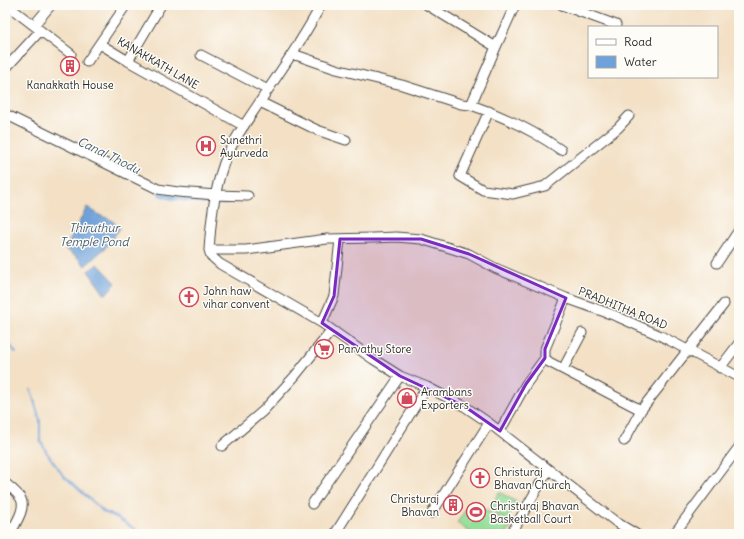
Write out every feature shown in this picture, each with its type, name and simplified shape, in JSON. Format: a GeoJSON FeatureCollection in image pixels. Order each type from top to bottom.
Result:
{"type":"FeatureCollection","features":[{"type":"Feature","properties":{"kind":"street"},"geometry":{"type":"LineString","coordinates":[[7,5],[71,54]]}},
{"type":"Feature","properties":{"kind":"street"},"geometry":{"type":"LineString","coordinates":[[5,69],[37,28],[51,5]]}},
{"type":"Feature","properties":{"kind":"street","name":"KANAKKATH LANE"},"geometry":{"type":"LineString","coordinates":[[126,5],[100,44],[244,126]]}},
{"type":"Feature","properties":{"kind":"street"},"geometry":{"type":"LineString","coordinates":[[128,61],[161,5]]}},
{"type":"Feature","properties":{"kind":"street"},"geometry":{"type":"LineString","coordinates":[[321,5],[293,54],[244,126],[227,155],[221,172],[216,195],[209,250],[211,256],[220,264],[332,330],[400,376],[427,387],[464,406],[500,431],[616,522],[636,534]]}},
{"type":"Feature","properties":{"kind":"street"},"geometry":{"type":"LineString","coordinates":[[426,5],[496,47]]}},
{"type":"Feature","properties":{"kind":"street"},"geometry":{"type":"LineString","coordinates":[[471,105],[516,5]]}},
{"type":"Feature","properties":{"kind":"street"},"geometry":{"type":"LineString","coordinates":[[562,5],[616,25]]}},
{"type":"Feature","properties":{"kind":"street"},"geometry":{"type":"LineString","coordinates":[[87,62],[100,44]]}},
{"type":"Feature","properties":{"kind":"street"},"geometry":{"type":"LineString","coordinates":[[293,54],[336,69],[402,85],[461,104],[471,105],[489,111],[544,138],[561,150]]}},
{"type":"Feature","properties":{"kind":"street"},"geometry":{"type":"LineString","coordinates":[[201,55],[268,90]]}},
{"type":"Feature","properties":{"kind":"street"},"geometry":{"type":"LineString","coordinates":[[260,102],[311,127],[346,140]]}},
{"type":"Feature","properties":{"kind":"street"},"geometry":{"type":"LineString","coordinates":[[489,111],[460,176],[483,190],[513,194],[544,186],[618,128],[629,116]]}},
{"type":"Feature","properties":{"kind":"street"},"geometry":{"type":"LineString","coordinates":[[5,114],[158,189],[174,192],[248,196]]}},
{"type":"Feature","properties":{"kind":"street"},"geometry":{"type":"LineString","coordinates":[[717,263],[739,230]]}},
{"type":"Feature","properties":{"kind":"street","name":"PRADHITHA ROAD"},"geometry":{"type":"LineString","coordinates":[[209,250],[246,250],[327,239],[396,237],[421,239],[469,254],[495,268],[566,298],[616,316],[661,336],[739,377]]}},
{"type":"Feature","properties":{"kind":"street"},"geometry":{"type":"LineString","coordinates":[[322,324],[334,296],[340,239]]}},
{"type":"Feature","properties":{"kind":"street"},"geometry":{"type":"LineString","coordinates":[[500,431],[526,384],[545,358],[545,349],[566,298]]}},
{"type":"Feature","properties":{"kind":"street"},"geometry":{"type":"LineString","coordinates":[[624,441],[641,410],[724,304]]}},
{"type":"Feature","properties":{"kind":"street"},"geometry":{"type":"LineString","coordinates":[[222,446],[263,411],[295,376],[332,330]]}},
{"type":"Feature","properties":{"kind":"street"},"geometry":{"type":"LineString","coordinates":[[563,369],[582,333]]}},
{"type":"Feature","properties":{"kind":"street"},"geometry":{"type":"LineString","coordinates":[[720,368],[739,343]]}},
{"type":"Feature","properties":{"kind":"street"},"geometry":{"type":"LineString","coordinates":[[545,358],[549,362],[641,410]]}},
{"type":"Feature","properties":{"kind":"street"},"geometry":{"type":"LineString","coordinates":[[312,504],[400,376]]}},
{"type":"Feature","properties":{"kind":"street"},"geometry":{"type":"LineString","coordinates":[[335,534],[427,387]]}},
{"type":"Feature","properties":{"kind":"street"},"geometry":{"type":"LineString","coordinates":[[432,513],[489,423]]}},
{"type":"Feature","properties":{"kind":"street"},"geometry":{"type":"LineString","coordinates":[[674,534],[739,447]]}},
{"type":"Feature","properties":{"kind":"street"},"geometry":{"type":"LineString","coordinates":[[511,534],[548,470]]}},
{"type":"Feature","properties":{"kind":"street"},"geometry":{"type":"LineString","coordinates":[[5,483],[20,498],[22,504],[21,511],[10,534]]}},
{"type":"Feature","properties":{"kind":"highlighted area"},"geometry":{"type":"Polygon","coordinates":[[[340,239],[421,239],[469,254],[566,298],[545,349],[545,358],[526,384],[500,431],[464,406],[400,376],[322,323],[334,296],[340,239]]]}},
{"type":"Feature","properties":{"kind":"green space"},"geometry":{"type":"Polygon","coordinates":[[[499,492],[518,503],[514,504],[507,521],[489,509],[499,492]]]}},
{"type":"Feature","properties":{"kind":"green space","name":"Christuraj Bhavan Basketball Court"},"geometry":{"type":"Polygon","coordinates":[[[471,501],[511,526],[506,534],[473,534],[457,523],[471,501]]]}},
{"type":"Feature","properties":{"kind":"water","name":"Thiruthur Temple Pond"},"geometry":{"type":"Polygon","coordinates":[[[87,207],[101,216],[110,219],[120,228],[106,247],[85,266],[77,257],[65,249],[87,207]]]}},
{"type":"Feature","properties":{"kind":"water"},"geometry":{"type":"Polygon","coordinates":[[[98,264],[116,283],[105,295],[88,271],[98,264]]]}},
{"type":"Feature","properties":{"kind":"waterway","name":"Canal Thodu"},"geometry":{"type":"LineString","coordinates":[[162,193],[172,196],[208,200]]}},
{"type":"Feature","properties":{"kind":"waterway","name":"Canal Thodu"},"geometry":{"type":"LineString","coordinates":[[219,201],[225,201]]}},
{"type":"Feature","properties":{"kind":"waterway"},"geometry":{"type":"LineString","coordinates":[[5,338],[16,353]]}},
{"type":"Feature","properties":{"kind":"waterway"},"geometry":{"type":"LineString","coordinates":[[31,390],[40,421],[40,440],[62,474],[104,512],[118,518],[142,534]]}},
{"type":"Feature","properties":{"kind":"place","name":"Kanakkath House"},"geometry":{"type":"Point","coordinates":[70,66]}},
{"type":"Feature","properties":{"kind":"place","name":"Sunethri Ayurveda"},"geometry":{"type":"Point","coordinates":[206,146]}},
{"type":"Feature","properties":{"kind":"place","name":"John haw vihar convent"},"geometry":{"type":"Point","coordinates":[189,297]}},
{"type":"Feature","properties":{"kind":"place","name":"Parvathy Store"},"geometry":{"type":"Point","coordinates":[324,349]}},
{"type":"Feature","properties":{"kind":"place","name":"Arambans Exporters"},"geometry":{"type":"Point","coordinates":[407,398]}},
{"type":"Feature","properties":{"kind":"place","name":"Christuraj Bhavan Church"},"geometry":{"type":"Point","coordinates":[480,478]}},
{"type":"Feature","properties":{"kind":"place","name":"Christuraj Bhavan"},"geometry":{"type":"Point","coordinates":[453,505]}},
{"type":"Feature","properties":{"kind":"place","name":"Christuraj Bhavan Basketball Court"},"geometry":{"type":"Point","coordinates":[476,512]}}]}
